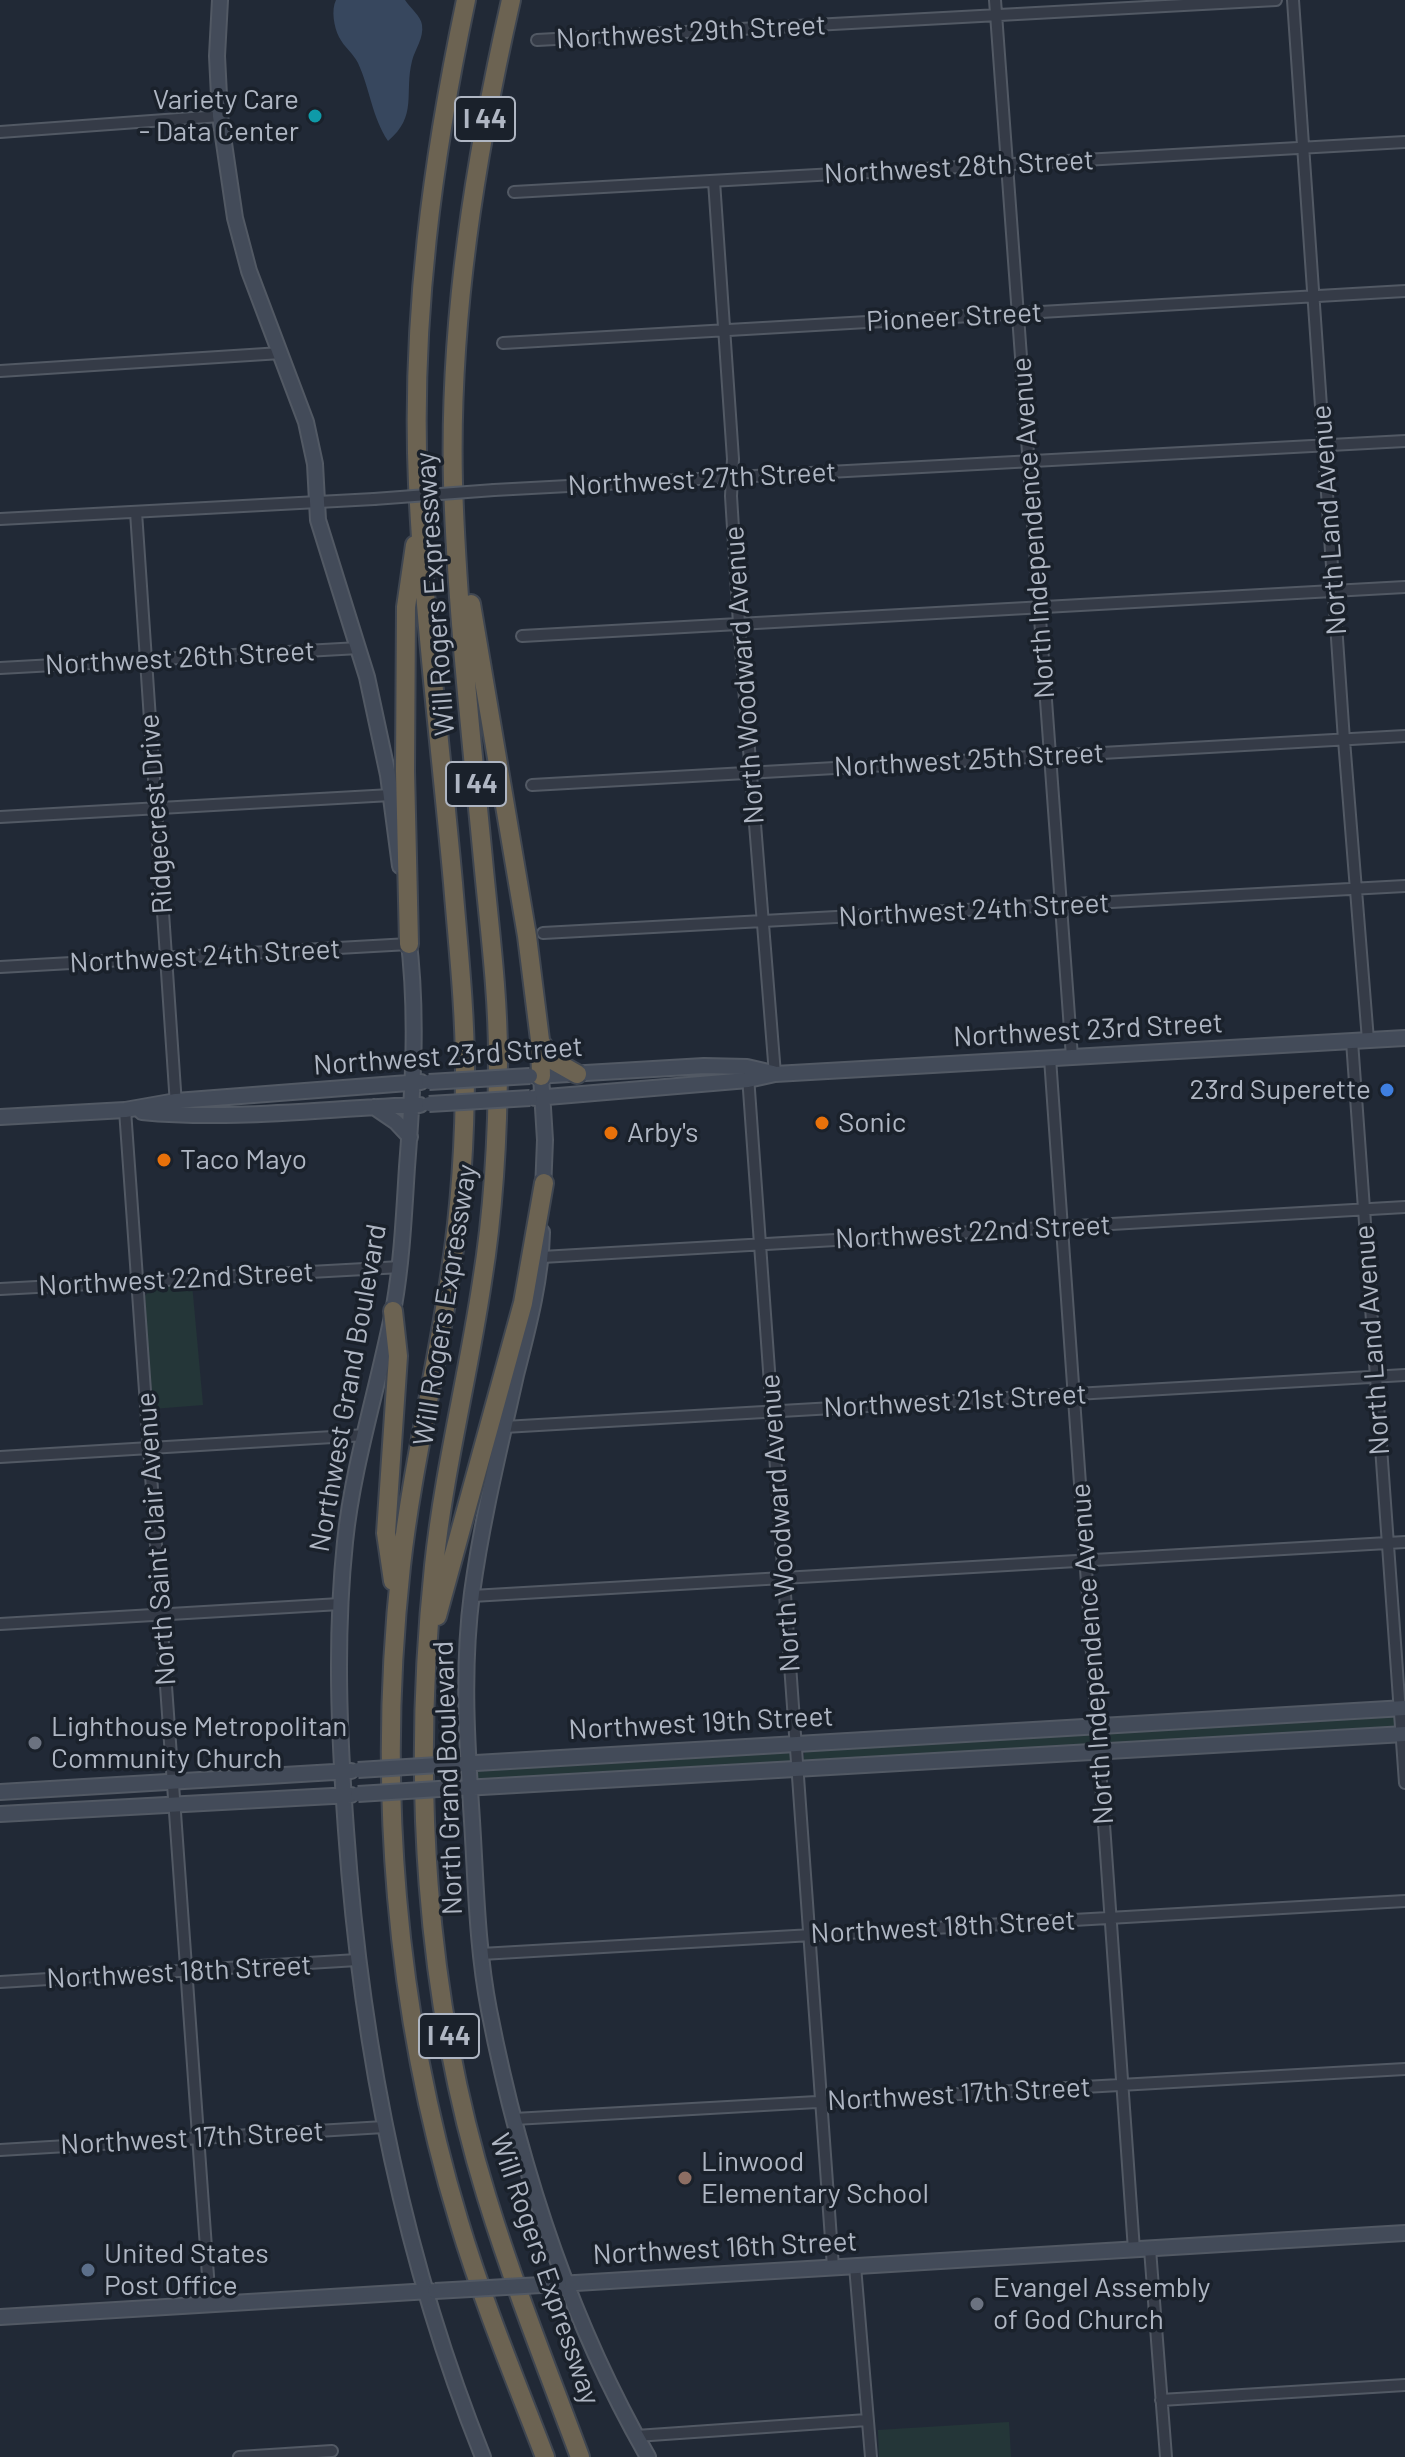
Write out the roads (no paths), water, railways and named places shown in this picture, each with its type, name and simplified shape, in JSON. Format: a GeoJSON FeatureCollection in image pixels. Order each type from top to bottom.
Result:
{"type":"FeatureCollection","features":[{"type":"Feature","properties":{"kind":"highway","name":"Will Rogers Expressway"},"geometry":{"type":"LineString","coordinates":[[466,0],[441,123],[425,245],[417,408],[420,514],[462,997],[464,1134],[451,1272],[408,1513],[397,1612],[390,1721],[391,1802],[399,1918],[415,2032],[437,2139],[460,2224],[545,2457]]}},
{"type":"Feature","properties":{"kind":"highway","name":"Will Rogers Expressway"},"geometry":{"type":"LineString","coordinates":[[511,0],[480,145],[460,292],[454,369],[454,504],[463,639],[497,1012],[497,1131],[485,1261],[442,1508],[426,1653],[423,1757],[428,1872],[449,2039],[485,2194],[580,2457]]}},
{"type":"Feature","properties":{"kind":"highway"},"geometry":{"type":"LineString","coordinates":[[454,504],[527,936],[540,1040],[536,1076]]}},
{"type":"Feature","properties":{"kind":"highway"},"geometry":{"type":"LineString","coordinates":[[409,944],[405,771],[406,607],[420,514]]}},
{"type":"Feature","properties":{"kind":"highway"},"geometry":{"type":"LineString","coordinates":[[540,1040],[554,1061],[577,1074]]}},
{"type":"Feature","properties":{"kind":"highway"},"geometry":{"type":"LineString","coordinates":[[426,1653],[523,1303],[544,1183]]}},
{"type":"Feature","properties":{"kind":"highway"},"geometry":{"type":"LineString","coordinates":[[393,1311],[398,1356],[386,1533],[397,1612]]}},
{"type":"Feature","properties":{"kind":"street","name":"Northwest Grand Boulevard"},"geometry":{"type":"LineString","coordinates":[[220,0],[217,56],[227,175],[249,271],[306,422],[317,483],[318,520],[359,648],[378,725],[391,795],[409,944],[422,1082],[421,1105],[410,1137],[401,1267],[345,1538],[338,1677],[342,1771],[350,1795],[357,1960],[366,2032],[384,2127],[430,2291],[483,2457]]}},
{"type":"Feature","properties":{"kind":"street","name":"North Independence Avenue"},"geometry":{"type":"LineString","coordinates":[[995,0],[1072,1057]]}},
{"type":"Feature","properties":{"kind":"street","name":"Northwest 29th Street"},"geometry":{"type":"LineString","coordinates":[[537,40],[1276,0]]}},
{"type":"Feature","properties":{"kind":"street","name":"North Land Avenue"},"geometry":{"type":"LineString","coordinates":[[1293,0],[1368,1040]]}},
{"type":"Feature","properties":{"kind":"street"},"geometry":{"type":"LineString","coordinates":[[0,132],[220,116]]}},
{"type":"Feature","properties":{"kind":"street","name":"Northwest 28th Street"},"geometry":{"type":"LineString","coordinates":[[514,192],[1405,142]]}},
{"type":"Feature","properties":{"kind":"street","name":"North Woodward Avenue"},"geometry":{"type":"LineString","coordinates":[[714,181],[739,624],[775,1074]]}},
{"type":"Feature","properties":{"kind":"street","name":"Pioneer Street"},"geometry":{"type":"LineString","coordinates":[[503,343],[1405,291]]}},
{"type":"Feature","properties":{"kind":"street"},"geometry":{"type":"LineString","coordinates":[[0,371],[281,353]]}},
{"type":"Feature","properties":{"kind":"street","name":"Northwest 27th Street"},"geometry":{"type":"LineString","coordinates":[[0,519],[1405,441]]}},
{"type":"Feature","properties":{"kind":"street","name":"Ridgecrest Drive"},"geometry":{"type":"LineString","coordinates":[[136,512],[176,1108]]}},
{"type":"Feature","properties":{"kind":"street"},"geometry":{"type":"LineString","coordinates":[[522,636],[1405,587]]}},
{"type":"Feature","properties":{"kind":"street","name":"Northwest 26th Street"},"geometry":{"type":"LineString","coordinates":[[0,668],[359,648]]}},
{"type":"Feature","properties":{"kind":"street","name":"Northwest 25th Street"},"geometry":{"type":"LineString","coordinates":[[532,785],[1405,736]]}},
{"type":"Feature","properties":{"kind":"street"},"geometry":{"type":"LineString","coordinates":[[0,817],[391,795]]}},
{"type":"Feature","properties":{"kind":"street","name":"Northwest 24th Street"},"geometry":{"type":"LineString","coordinates":[[543,933],[1405,886]]}},
{"type":"Feature","properties":{"kind":"street","name":"Northwest 24th Street"},"geometry":{"type":"LineString","coordinates":[[0,967],[409,944]]}},
{"type":"Feature","properties":{"kind":"street","name":"Northwest 23rd Street"},"geometry":{"type":"LineString","coordinates":[[0,1117],[176,1108],[421,1105],[536,1098],[748,1074],[1405,1038]]}},
{"type":"Feature","properties":{"kind":"street","name":"North Land Avenue"},"geometry":{"type":"LineString","coordinates":[[1352,1041],[1405,1783]]}},
{"type":"Feature","properties":{"kind":"street","name":"North Independence Avenue"},"geometry":{"type":"LineString","coordinates":[[1050,1058],[1134,2250]]}},
{"type":"Feature","properties":{"kind":"street","name":"Northwest 23rd Street"},"geometry":{"type":"LineString","coordinates":[[176,1108],[422,1082],[704,1066],[748,1074]]}},
{"type":"Feature","properties":{"kind":"street","name":"North Woodward Avenue"},"geometry":{"type":"LineString","coordinates":[[748,1074],[833,2267]]}},
{"type":"Feature","properties":{"kind":"street","name":"North Grand Boulevard"},"geometry":{"type":"LineString","coordinates":[[536,1076],[544,1183],[542,1257],[480,1539],[466,1663],[463,1788],[489,2009],[514,2119],[563,2283],[648,2457]]}},
{"type":"Feature","properties":{"kind":"street"},"geometry":{"type":"LineString","coordinates":[[374,1107],[396,1122],[410,1137]]}},
{"type":"Feature","properties":{"kind":"street","name":"North Saint Clair Avenue"},"geometry":{"type":"LineString","coordinates":[[125,1110],[210,2304]]}},
{"type":"Feature","properties":{"kind":"street","name":"Northwest 22nd Street"},"geometry":{"type":"LineString","coordinates":[[542,1257],[1405,1207]]}},
{"type":"Feature","properties":{"kind":"street","name":"Northwest 22nd Street"},"geometry":{"type":"LineString","coordinates":[[0,1289],[401,1267]]}},
{"type":"Feature","properties":{"kind":"street","name":"Northwest 21st Street"},"geometry":{"type":"LineString","coordinates":[[504,1427],[1405,1375]]}},
{"type":"Feature","properties":{"kind":"street"},"geometry":{"type":"LineString","coordinates":[[0,1457],[366,1435]]}},
{"type":"Feature","properties":{"kind":"street"},"geometry":{"type":"LineString","coordinates":[[472,1596],[1405,1542]]}},
{"type":"Feature","properties":{"kind":"street"},"geometry":{"type":"LineString","coordinates":[[0,1624],[340,1604]]}},
{"type":"Feature","properties":{"kind":"street","name":"Northwest 19th Street"},"geometry":{"type":"LineString","coordinates":[[0,1792],[1402,1708]]}},
{"type":"Feature","properties":{"kind":"street","name":"Northwest 19th Street"},"geometry":{"type":"LineString","coordinates":[[0,1814],[797,1771],[1403,1734]]}},
{"type":"Feature","properties":{"kind":"street","name":"Northwest 18th Street"},"geometry":{"type":"LineString","coordinates":[[481,1954],[1405,1901]]}},
{"type":"Feature","properties":{"kind":"street","name":"Northwest 18th Street"},"geometry":{"type":"LineString","coordinates":[[0,1982],[357,1960]]}},
{"type":"Feature","properties":{"kind":"street","name":"Northwest 17th Street"},"geometry":{"type":"LineString","coordinates":[[514,2119],[1405,2069]]}},
{"type":"Feature","properties":{"kind":"street","name":"Northwest 17th Street"},"geometry":{"type":"LineString","coordinates":[[0,2150],[384,2127]]}},
{"type":"Feature","properties":{"kind":"street","name":"Northwest 16th Street"},"geometry":{"type":"LineString","coordinates":[[0,2317],[1405,2233]]}},
{"type":"Feature","properties":{"kind":"street"},"geometry":{"type":"LineString","coordinates":[[1150,2249],[1166,2457]]}},
{"type":"Feature","properties":{"kind":"street"},"geometry":{"type":"LineString","coordinates":[[855,2266],[871,2457]]}},
{"type":"Feature","properties":{"kind":"street"},"geometry":{"type":"LineString","coordinates":[[1161,2400],[1405,2385]]}},
{"type":"Feature","properties":{"kind":"street"},"geometry":{"type":"LineString","coordinates":[[636,2436],[867,2420]]}},
{"type":"Feature","properties":{"kind":"street"},"geometry":{"type":"LineString","coordinates":[[239,2457],[332,2451]]}},
{"type":"Feature","properties":{"kind":"water"},"geometry":{"type":"Polygon","coordinates":[[[336,0],[405,0],[421,22],[422,34],[410,73],[407,113],[388,141],[378,122],[358,63],[337,33],[333,13],[336,0]]]}},
{"type":"Feature","properties":{"kind":"place","name":"Variety Care - Data Center"},"geometry":{"type":"Point","coordinates":[315,116]}},
{"type":"Feature","properties":{"kind":"place","name":"23rd Superette"},"geometry":{"type":"Point","coordinates":[1387,1090]}},
{"type":"Feature","properties":{"kind":"place","name":"Sonic"},"geometry":{"type":"Point","coordinates":[822,1123]}},
{"type":"Feature","properties":{"kind":"place","name":"Arby's"},"geometry":{"type":"Point","coordinates":[611,1133]}},
{"type":"Feature","properties":{"kind":"place","name":"Taco Mayo"},"geometry":{"type":"Point","coordinates":[164,1160]}},
{"type":"Feature","properties":{"kind":"place","name":"Lighthouse Metropolitan Community Church"},"geometry":{"type":"Point","coordinates":[35,1743]}},
{"type":"Feature","properties":{"kind":"place","name":"Linwood Elementary School"},"geometry":{"type":"Point","coordinates":[685,2178]}},
{"type":"Feature","properties":{"kind":"place","name":"United States Post Office"},"geometry":{"type":"Point","coordinates":[88,2270]}},
{"type":"Feature","properties":{"kind":"place","name":"Evangel Assembly of God Church"},"geometry":{"type":"Point","coordinates":[977,2304]}}]}
